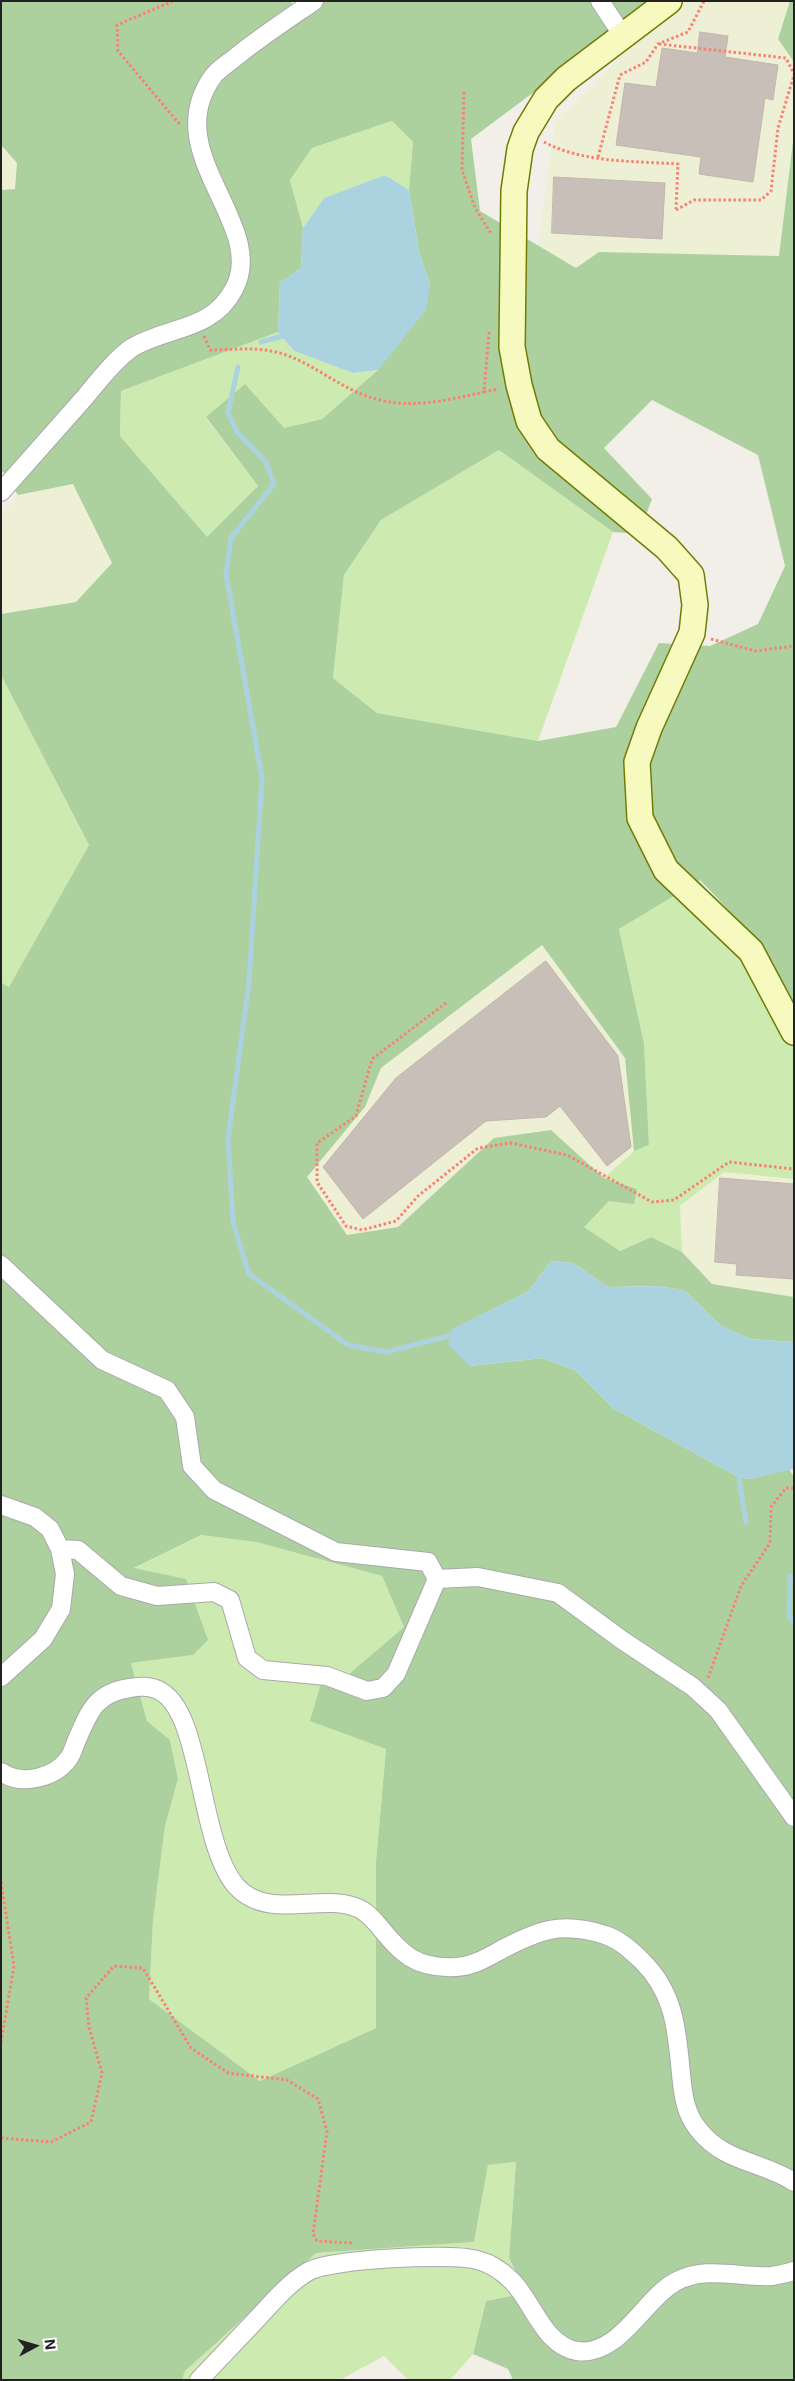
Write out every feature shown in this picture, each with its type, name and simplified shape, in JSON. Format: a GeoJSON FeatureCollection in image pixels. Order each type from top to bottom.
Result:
{"type":"FeatureCollection","features":[{"type":"Feature","properties":{"kind":"street"},"geometry":{"type":"LineString","coordinates":[[1,492],[105,374],[132,348],[159,336],[200,324],[220,310],[235,288],[241,262],[236,238],[199,148],[196,122],[202,94],[215,74],[258,39],[313,1]]}},
{"type":"Feature","properties":{"kind":"street"},"geometry":{"type":"LineString","coordinates":[[600,1],[623,36]]}},
{"type":"Feature","properties":{"kind":"street"},"geometry":{"type":"LineString","coordinates":[[669,1],[566,79],[546,99],[526,132],[520,148],[514,191],[512,347],[519,385],[529,421],[548,449],[667,548],[691,575],[695,606],[692,633],[648,728],[637,762],[640,818],[666,870],[751,951],[794,1032]]}},
{"type":"Feature","properties":{"kind":"street"},"geometry":{"type":"LineString","coordinates":[[1,1265],[102,1360],[166,1390],[185,1417],[192,1466],[214,1490],[336,1552],[428,1562],[438,1579]]}},
{"type":"Feature","properties":{"kind":"street"},"geometry":{"type":"LineString","coordinates":[[1,1505],[35,1517],[50,1529],[60,1548],[65,1574],[62,1609],[43,1639],[1,1677]]}},
{"type":"Feature","properties":{"kind":"street"},"geometry":{"type":"LineString","coordinates":[[60,1548],[78,1550],[121,1586],[157,1596],[214,1592],[230,1600],[247,1658],[263,1670],[327,1676],[367,1691],[383,1688],[396,1674],[438,1579]]}},
{"type":"Feature","properties":{"kind":"street"},"geometry":{"type":"LineString","coordinates":[[438,1579],[478,1577],[558,1593],[622,1640],[693,1687],[718,1710],[794,1817]]}},
{"type":"Feature","properties":{"kind":"street"},"geometry":{"type":"LineString","coordinates":[[1,1772],[8,1776],[30,1780],[52,1773],[69,1758],[88,1713],[100,1698],[115,1690],[137,1686],[158,1690],[173,1700],[185,1723],[209,1824],[225,1869],[237,1887],[253,1899],[276,1904],[336,1904],[356,1907],[370,1916],[401,1953],[421,1964],[456,1967],[480,1962],[542,1930],[577,1927],[609,1936],[630,1949],[650,1969],[667,1994],[676,2020],[687,2112],[699,2130],[717,2148],[745,2163],[781,2174],[794,2182]]}},
{"type":"Feature","properties":{"kind":"street"},"geometry":{"type":"LineString","coordinates":[[199,2380],[280,2294],[310,2271],[329,2265],[438,2257],[477,2260],[496,2269],[513,2282],[556,2342],[577,2351],[598,2348],[628,2328],[656,2294],[676,2281],[693,2275],[718,2272],[772,2276],[794,2271]]}},
{"type":"Feature","properties":{"kind":"path"},"geometry":{"type":"LineString","coordinates":[[173,1],[117,26],[118,50],[199,148]]}},
{"type":"Feature","properties":{"kind":"path"},"geometry":{"type":"LineString","coordinates":[[598,157],[620,75],[646,62],[658,44],[688,32],[704,1]]}},
{"type":"Feature","properties":{"kind":"path"},"geometry":{"type":"LineString","coordinates":[[526,132],[555,148],[598,157],[678,164],[676,210],[694,200],[761,200],[770,191],[778,128],[794,75],[786,58],[658,44]]}},
{"type":"Feature","properties":{"kind":"path"},"geometry":{"type":"LineString","coordinates":[[464,92],[462,170],[475,208],[497,243]]}},
{"type":"Feature","properties":{"kind":"path"},"geometry":{"type":"LineString","coordinates":[[484,392],[490,323]]}},
{"type":"Feature","properties":{"kind":"path"},"geometry":{"type":"LineString","coordinates":[[200,324],[210,350],[271,350],[301,361],[364,395],[401,404],[432,404],[519,385]]}},
{"type":"Feature","properties":{"kind":"path"},"geometry":{"type":"LineString","coordinates":[[692,633],[755,651],[794,646]]}},
{"type":"Feature","properties":{"kind":"path"},"geometry":{"type":"LineString","coordinates":[[446,1003],[372,1059],[356,1116],[317,1143],[317,1182],[346,1226],[362,1230],[396,1221],[418,1196],[478,1148],[511,1143],[567,1155],[652,1202],[674,1200],[729,1162],[794,1169]]}},
{"type":"Feature","properties":{"kind":"path"},"geometry":{"type":"LineString","coordinates":[[718,1710],[708,1677],[742,1586],[770,1542],[771,1507],[786,1488],[794,1488]]}},
{"type":"Feature","properties":{"kind":"path"},"geometry":{"type":"LineString","coordinates":[[1,1882],[14,1966],[1,2042]]}},
{"type":"Feature","properties":{"kind":"path"},"geometry":{"type":"LineString","coordinates":[[1,2138],[51,2142],[91,2122],[102,2073],[89,2026],[86,1998],[114,1966],[143,1968],[192,2048],[228,2073],[287,2080],[318,2099],[327,2131],[313,2234],[317,2241],[366,2244],[377,2260]]}},
{"type":"Feature","properties":{"kind":"green space"},"geometry":{"type":"Polygon","coordinates":[[[1,1],[290,1],[301,14],[325,1],[656,1],[471,139],[480,211],[576,268],[599,252],[779,256],[794,133],[794,1003],[760,943],[700,880],[619,929],[644,1043],[649,1145],[634,1151],[625,1058],[542,945],[381,1068],[365,1107],[307,1177],[347,1235],[398,1227],[494,1138],[551,1130],[604,1178],[637,1189],[634,1204],[609,1201],[584,1227],[620,1251],[651,1237],[682,1252],[712,1284],[794,1297],[794,1342],[750,1339],[721,1326],[685,1291],[660,1286],[608,1287],[573,1263],[551,1261],[529,1291],[453,1329],[470,1366],[542,1358],[575,1370],[613,1408],[738,1477],[750,1479],[789,1469],[794,1477],[794,2380],[513,2380],[508,2369],[473,2354],[486,2301],[526,2293],[509,2258],[516,2162],[488,2165],[474,2242],[316,2253],[185,2371],[182,2380],[1,2380],[1,983],[9,987],[89,845],[1,675],[1,614],[76,602],[112,563],[73,484],[18,495],[3,472],[1,473],[1,190],[15,189],[17,163],[1,145],[1,1]],[[392,121],[312,148],[290,180],[303,228],[301,268],[280,283],[278,332],[121,391],[120,436],[207,537],[258,486],[206,417],[245,384],[284,428],[322,419],[378,370],[430,285],[419,252],[409,190],[413,142],[392,121]],[[652,400],[604,448],[652,499],[639,534],[613,532],[499,450],[381,520],[344,575],[333,678],[377,713],[538,741],[616,727],[659,643],[710,646],[758,624],[785,566],[758,455],[652,400]],[[201,1535],[134,1568],[186,1579],[208,1640],[193,1655],[131,1663],[147,1721],[170,1740],[178,1779],[165,1826],[153,1921],[149,1999],[260,2081],[376,2028],[376,1862],[386,1749],[310,1721],[323,1676],[349,1674],[404,1627],[382,1576],[256,1542],[201,1535]]]}},
{"type":"Feature","properties":{"kind":"green space"},"geometry":{"type":"Polygon","coordinates":[[[677,1],[790,1],[778,39],[794,62],[794,133],[779,257],[599,252],[576,268],[538,247],[555,122],[677,1]]]}},
{"type":"Feature","properties":{"kind":"green space"},"geometry":{"type":"Polygon","coordinates":[[[790,1],[794,1],[794,62],[778,39],[790,1]]]}},
{"type":"Feature","properties":{"kind":"green space"},"geometry":{"type":"Polygon","coordinates":[[[392,121],[413,142],[409,190],[385,175],[324,198],[303,228],[290,180],[312,148],[392,121]]]}},
{"type":"Feature","properties":{"kind":"green space"},"geometry":{"type":"Polygon","coordinates":[[[1,145],[17,163],[15,189],[1,190],[1,145]]]}},
{"type":"Feature","properties":{"kind":"green space"},"geometry":{"type":"Polygon","coordinates":[[[278,332],[294,351],[353,373],[378,370],[322,419],[284,428],[206,418],[258,486],[207,538],[120,436],[121,391],[278,332]]]}},
{"type":"Feature","properties":{"kind":"green space"},"geometry":{"type":"Polygon","coordinates":[[[499,450],[613,532],[538,741],[377,713],[333,678],[344,575],[381,520],[499,450]]]}},
{"type":"Feature","properties":{"kind":"green space"},"geometry":{"type":"Polygon","coordinates":[[[73,484],[112,563],[76,602],[1,614],[1,514],[18,495],[73,484]]]}},
{"type":"Feature","properties":{"kind":"green space"},"geometry":{"type":"Polygon","coordinates":[[[1,675],[89,845],[9,988],[1,983],[1,675]]]}},
{"type":"Feature","properties":{"kind":"green space"},"geometry":{"type":"Polygon","coordinates":[[[700,880],[794,1042],[794,1179],[724,1172],[680,1206],[682,1252],[651,1237],[620,1251],[583,1227],[609,1201],[637,1189],[604,1178],[634,1151],[649,1145],[644,1043],[619,928],[700,880]]]}},
{"type":"Feature","properties":{"kind":"green space"},"geometry":{"type":"Polygon","coordinates":[[[542,945],[625,1058],[634,1151],[604,1178],[551,1130],[494,1138],[398,1227],[347,1235],[307,1177],[365,1107],[381,1068],[542,945]]]}},
{"type":"Feature","properties":{"kind":"green space"},"geometry":{"type":"Polygon","coordinates":[[[724,1172],[794,1179],[794,1297],[712,1284],[682,1252],[680,1206],[724,1172]]]}},
{"type":"Feature","properties":{"kind":"green space"},"geometry":{"type":"Polygon","coordinates":[[[201,1535],[256,1542],[382,1576],[404,1627],[349,1674],[324,1676],[386,1749],[376,1862],[376,2028],[260,2081],[149,1999],[153,1921],[165,1826],[178,1779],[170,1740],[147,1721],[131,1663],[193,1655],[133,1569],[201,1535]]]}},
{"type":"Feature","properties":{"kind":"green space"},"geometry":{"type":"Polygon","coordinates":[[[516,2162],[509,2258],[526,2293],[486,2301],[473,2354],[450,2380],[408,2380],[384,2356],[340,2380],[182,2380],[185,2371],[316,2253],[474,2242],[488,2165],[516,2162]]]}},
{"type":"Feature","properties":{"kind":"water"},"geometry":{"type":"Polygon","coordinates":[[[385,175],[409,190],[419,252],[430,285],[426,310],[378,370],[353,373],[294,351],[278,332],[280,283],[301,268],[303,228],[324,198],[385,175]]]}},
{"type":"Feature","properties":{"kind":"water"},"geometry":{"type":"Polygon","coordinates":[[[551,1261],[573,1263],[608,1287],[660,1286],[685,1291],[721,1326],[750,1339],[794,1342],[794,1469],[750,1479],[738,1477],[613,1408],[575,1370],[542,1358],[470,1366],[448,1345],[452,1329],[529,1291],[551,1261]]]}},
{"type":"Feature","properties":{"kind":"building"},"geometry":{"type":"Polygon","coordinates":[[[700,32],[728,36],[725,57],[778,65],[773,100],[765,98],[753,182],[699,174],[701,157],[616,145],[625,83],[656,87],[662,48],[697,53],[700,32]]]}},
{"type":"Feature","properties":{"kind":"building"},"geometry":{"type":"Polygon","coordinates":[[[554,177],[665,183],[662,239],[552,233],[554,177]]]}},
{"type":"Feature","properties":{"kind":"building"},"geometry":{"type":"Polygon","coordinates":[[[546,961],[618,1056],[631,1147],[607,1166],[560,1106],[546,1117],[486,1121],[363,1219],[323,1167],[396,1078],[546,961]]]}},
{"type":"Feature","properties":{"kind":"building"},"geometry":{"type":"Polygon","coordinates":[[[720,1178],[794,1184],[794,1279],[736,1275],[737,1264],[715,1262],[720,1178]]]}},
{"type":"Feature","properties":{"kind":"waterway"},"geometry":{"type":"LineString","coordinates":[[261,342],[286,335]]}},
{"type":"Feature","properties":{"kind":"waterway"},"geometry":{"type":"LineString","coordinates":[[238,367],[228,413],[237,432],[266,462],[274,484],[231,538],[226,574],[262,778],[249,982],[228,1139],[233,1222],[249,1274],[348,1345],[386,1352],[456,1334]]}},
{"type":"Feature","properties":{"kind":"waterway"},"geometry":{"type":"LineString","coordinates":[[738,1473],[746,1522]]}},
{"type":"Feature","properties":{"kind":"waterway"},"geometry":{"type":"LineString","coordinates":[[790,1576],[789,1616],[794,1623]]}}]}
